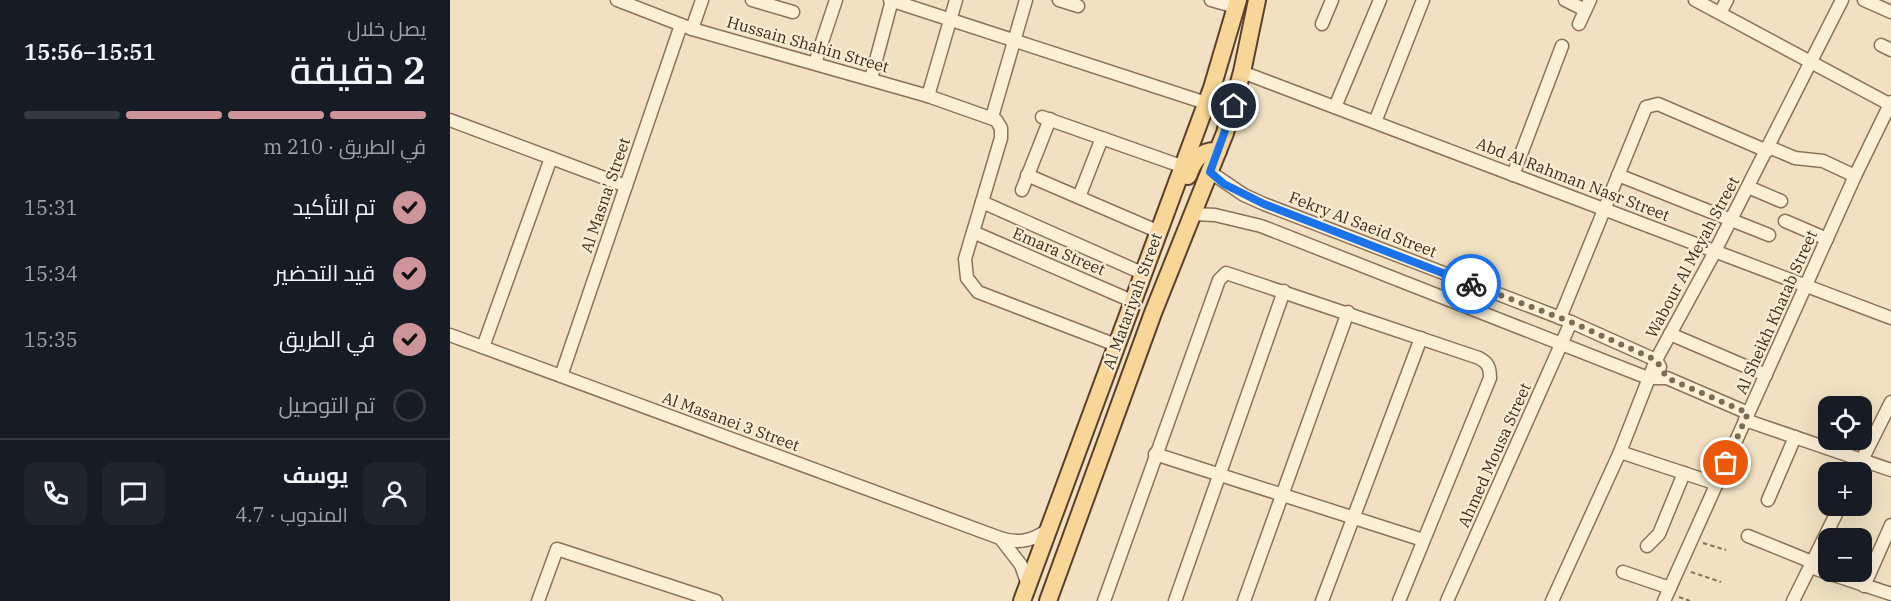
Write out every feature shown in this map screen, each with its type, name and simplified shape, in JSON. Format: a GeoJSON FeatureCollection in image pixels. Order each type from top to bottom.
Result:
{"type":"FeatureCollection","features":[{"type":"Feature","properties":{"kind":"main road","name":"Al Matariyah Street"},"geometry":{"type":"LineString","coordinates":[[1048,601],[1192,214],[1231,116],[1257,0]]}},
{"type":"Feature","properties":{"kind":"main road","name":"Al Matariyah Street"},"geometry":{"type":"LineString","coordinates":[[1025,594],[1205,105],[1237,4]]}},
{"type":"Feature","properties":{"kind":"main road"},"geometry":{"type":"LineString","coordinates":[[1205,105],[1219,116],[1231,116]]}},
{"type":"Feature","properties":{"kind":"main road"},"geometry":{"type":"LineString","coordinates":[[1169,199],[1180,193],[1196,158],[1206,152],[1218,151]]}},
{"type":"Feature","properties":{"kind":"street","name":"Al Masna' Street"},"geometry":{"type":"LineString","coordinates":[[561,376],[626,186],[687,27],[702,0]]}},
{"type":"Feature","properties":{"kind":"street"},"geometry":{"type":"LineString","coordinates":[[752,0],[793,12]]}},
{"type":"Feature","properties":{"kind":"street"},"geometry":{"type":"LineString","coordinates":[[815,63],[836,0]]}},
{"type":"Feature","properties":{"kind":"street"},"geometry":{"type":"LineString","coordinates":[[871,79],[891,0],[1205,105]]}},
{"type":"Feature","properties":{"kind":"street"},"geometry":{"type":"LineString","coordinates":[[928,96],[956,0]]}},
{"type":"Feature","properties":{"kind":"street"},"geometry":{"type":"LineString","coordinates":[[1026,0],[992,117],[999,124],[1002,133],[973,232],[965,269],[971,286],[978,292],[1116,345]]}},
{"type":"Feature","properties":{"kind":"street"},"geometry":{"type":"LineString","coordinates":[[1059,0],[1078,6]]}},
{"type":"Feature","properties":{"kind":"street"},"geometry":{"type":"LineString","coordinates":[[1211,0],[1237,4]]}},
{"type":"Feature","properties":{"kind":"street"},"geometry":{"type":"LineString","coordinates":[[1322,24],[1332,0]]}},
{"type":"Feature","properties":{"kind":"street"},"geometry":{"type":"LineString","coordinates":[[1335,108],[1380,0]]}},
{"type":"Feature","properties":{"kind":"street"},"geometry":{"type":"LineString","coordinates":[[1375,122],[1423,0]]}},
{"type":"Feature","properties":{"kind":"street"},"geometry":{"type":"LineString","coordinates":[[1565,0],[1587,5],[1578,24]]}},
{"type":"Feature","properties":{"kind":"street"},"geometry":{"type":"LineString","coordinates":[[1695,0],[1891,104]]}},
{"type":"Feature","properties":{"kind":"street"},"geometry":{"type":"LineString","coordinates":[[1720,13],[1727,0]]}},
{"type":"Feature","properties":{"kind":"street","name":"Wabour Al Meyah Street"},"geometry":{"type":"LineString","coordinates":[[1552,601],[1620,452],[1656,360],[1768,149],[1842,0]]}},
{"type":"Feature","properties":{"kind":"street"},"geometry":{"type":"LineString","coordinates":[[1864,0],[1890,9]]}},
{"type":"Feature","properties":{"kind":"street","name":"Hussain Shahin Street"},"geometry":{"type":"LineString","coordinates":[[620,1],[687,27],[871,79],[992,117]]}},
{"type":"Feature","properties":{"kind":"street"},"geometry":{"type":"LineString","coordinates":[[1514,175],[1562,46]]}},
{"type":"Feature","properties":{"kind":"street","name":"Abd Al Rahman Nasr Street"},"geometry":{"type":"LineString","coordinates":[[1242,72],[1891,318]]}},
{"type":"Feature","properties":{"kind":"street","name":"Ahmed Mousa Street"},"geometry":{"type":"LineString","coordinates":[[1447,601],[1563,343],[1566,320],[1604,209],[1643,111],[1653,104],[1768,149]]}},
{"type":"Feature","properties":{"kind":"street","name":"Al Sheikh Khatab Street"},"geometry":{"type":"LineString","coordinates":[[1664,601],[1855,176],[1891,104]]}},
{"type":"Feature","properties":{"kind":"street"},"geometry":{"type":"LineString","coordinates":[[1022,189],[1046,118],[1181,166]]}},
{"type":"Feature","properties":{"kind":"street"},"geometry":{"type":"LineString","coordinates":[[450,120],[626,186]]}},
{"type":"Feature","properties":{"kind":"street"},"geometry":{"type":"LineString","coordinates":[[1079,198],[1102,138]]}},
{"type":"Feature","properties":{"kind":"street"},"geometry":{"type":"LineString","coordinates":[[1768,149],[1795,158],[1823,161],[1855,176]]}},
{"type":"Feature","properties":{"kind":"street"},"geometry":{"type":"LineString","coordinates":[[483,347],[551,158]]}},
{"type":"Feature","properties":{"kind":"street","name":"Fekry Al Saeid Street"},"geometry":{"type":"LineString","coordinates":[[1210,172],[1224,184],[1264,204],[1566,320],[1656,360]]}},
{"type":"Feature","properties":{"kind":"street"},"geometry":{"type":"LineString","coordinates":[[1028,175],[1157,231]]}},
{"type":"Feature","properties":{"kind":"street"},"geometry":{"type":"LineString","coordinates":[[1618,175],[1769,235]]}},
{"type":"Feature","properties":{"kind":"street"},"geometry":{"type":"LineString","coordinates":[[1748,187],[1781,201]]}},
{"type":"Feature","properties":{"kind":"street"},"geometry":{"type":"LineString","coordinates":[[982,202],[1142,273]]}},
{"type":"Feature","properties":{"kind":"street"},"geometry":{"type":"LineString","coordinates":[[1192,214],[1238,220],[1261,226],[1648,378],[1667,378],[1747,417],[1795,437],[1891,470]]}},
{"type":"Feature","properties":{"kind":"street"},"geometry":{"type":"LineString","coordinates":[[1785,221],[1827,239]]}},
{"type":"Feature","properties":{"kind":"street","name":"Emara Street"},"geometry":{"type":"LineString","coordinates":[[973,232],[1132,301]]}},
{"type":"Feature","properties":{"kind":"street"},"geometry":{"type":"LineString","coordinates":[[1104,601],[1155,454],[1221,276],[1231,274],[1479,358],[1490,369],[1490,378],[1399,601]]}},
{"type":"Feature","properties":{"kind":"street"},"geometry":{"type":"LineString","coordinates":[[1175,601],[1284,291]]}},
{"type":"Feature","properties":{"kind":"street"},"geometry":{"type":"LineString","coordinates":[[1244,601],[1348,312]]}},
{"type":"Feature","properties":{"kind":"street"},"geometry":{"type":"LineString","coordinates":[[1670,334],[1766,375]]}},
{"type":"Feature","properties":{"kind":"street","name":"Al Masanei 3 Street"},"geometry":{"type":"LineString","coordinates":[[450,335],[1000,538],[1020,542],[1040,536],[1048,530]]}},
{"type":"Feature","properties":{"kind":"street"},"geometry":{"type":"LineString","coordinates":[[1322,601],[1421,338]]}},
{"type":"Feature","properties":{"kind":"street"},"geometry":{"type":"LineString","coordinates":[[1656,360],[1667,378]]}},
{"type":"Feature","properties":{"kind":"street"},"geometry":{"type":"LineString","coordinates":[[1862,460],[1891,402]]}},
{"type":"Feature","properties":{"kind":"street"},"geometry":{"type":"LineString","coordinates":[[1768,500],[1795,437]]}},
{"type":"Feature","properties":{"kind":"street"},"geometry":{"type":"LineString","coordinates":[[1620,452],[1717,484]]}},
{"type":"Feature","properties":{"kind":"street"},"geometry":{"type":"LineString","coordinates":[[1155,454],[1424,540]]}},
{"type":"Feature","properties":{"kind":"street"},"geometry":{"type":"LineString","coordinates":[[1647,546],[1659,534],[1684,473]]}},
{"type":"Feature","properties":{"kind":"street"},"geometry":{"type":"LineString","coordinates":[[1793,601],[1835,516]]}},
{"type":"Feature","properties":{"kind":"street"},"geometry":{"type":"LineString","coordinates":[[1864,585],[1891,525]]}},
{"type":"Feature","properties":{"kind":"street"},"geometry":{"type":"LineString","coordinates":[[1748,536],[1811,564],[1891,594]]}},
{"type":"Feature","properties":{"kind":"street"},"geometry":{"type":"LineString","coordinates":[[1000,538],[1021,565],[1025,594]]}},
{"type":"Feature","properties":{"kind":"street"},"geometry":{"type":"LineString","coordinates":[[538,601],[559,550]]}},
{"type":"Feature","properties":{"kind":"street"},"geometry":{"type":"LineString","coordinates":[[544,601],[559,550]]}},
{"type":"Feature","properties":{"kind":"street"},"geometry":{"type":"LineString","coordinates":[[559,550],[716,601]]}},
{"type":"Feature","properties":{"kind":"street"},"geometry":{"type":"LineString","coordinates":[[1623,572],[1670,588]]}},
{"type":"Feature","properties":{"kind":"path"},"geometry":{"type":"LineString","coordinates":[[1692,539],[1726,550]]}},
{"type":"Feature","properties":{"kind":"path"},"geometry":{"type":"LineString","coordinates":[[1679,568],[1721,582]]}},
{"type":"Feature","properties":{"kind":"way so far"},"geometry":{"type":"LineString","coordinates":[[1471,284],[1571,322],[1656,360],[1667,378],[1748,413],[1726,463]]}},
{"type":"Feature","properties":{"kind":"route"},"geometry":{"type":"LineString","coordinates":[[1234,106],[1210,172],[1224,184],[1264,204],[1471,284]]}}]}
